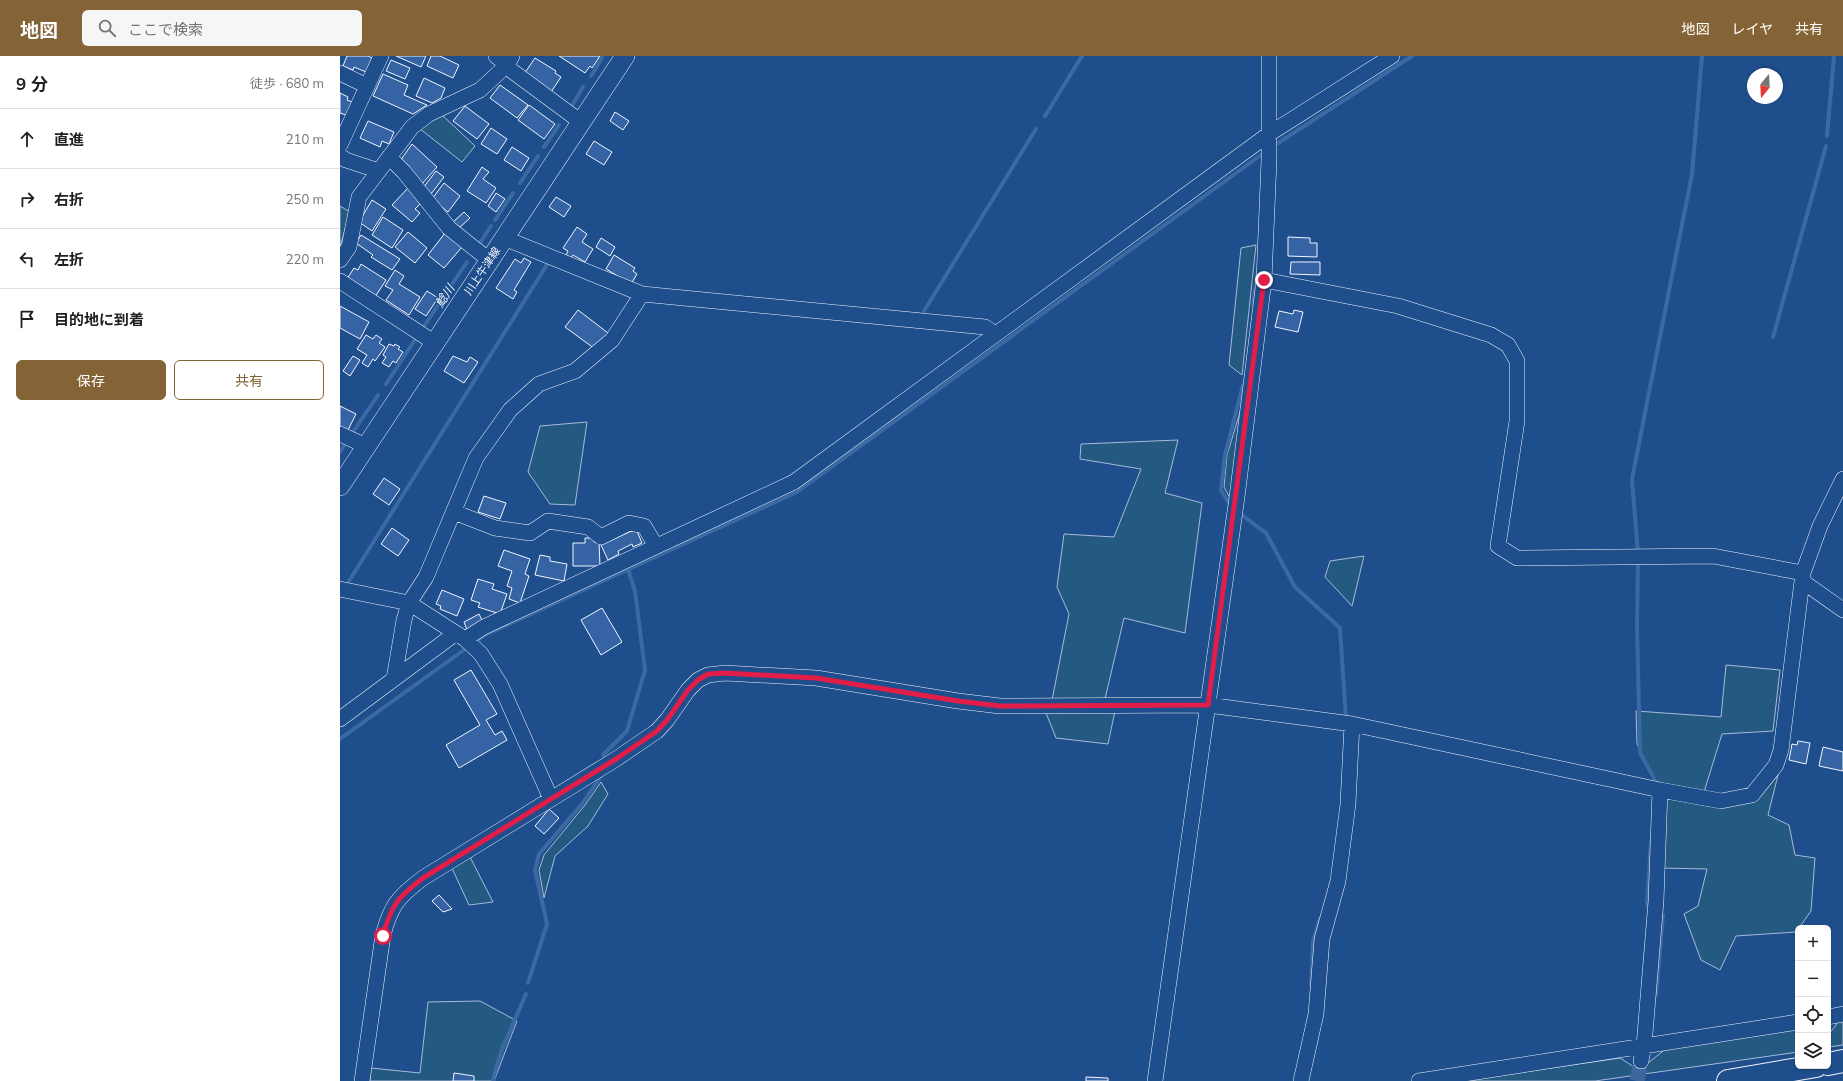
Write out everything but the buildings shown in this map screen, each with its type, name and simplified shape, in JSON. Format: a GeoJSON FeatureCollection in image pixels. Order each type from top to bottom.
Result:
{"type":"FeatureCollection","features":[{"type":"Feature","properties":{"kind":"highway"},"geometry":{"type":"LineString","coordinates":[[1831,1063],[1843,1061]]}},
{"type":"Feature","properties":{"kind":"highway"},"geometry":{"type":"LineString","coordinates":[[1728,1081],[1798,1069]]}},
{"type":"Feature","properties":{"kind":"main road","name":"川上牛津線"},"geometry":{"type":"LineString","coordinates":[[340,486],[625,56]]}},
{"type":"Feature","properties":{"kind":"street"},"geometry":{"type":"LineString","coordinates":[[340,145],[381,56]]}},
{"type":"Feature","properties":{"kind":"street"},"geometry":{"type":"LineString","coordinates":[[1155,1081],[1208,705],[1264,280],[1269,160],[1269,56]]}},
{"type":"Feature","properties":{"kind":"street"},"geometry":{"type":"LineString","coordinates":[[340,719],[394,679],[460,636],[484,627],[794,482],[1269,134],[1392,56]]}},
{"type":"Feature","properties":{"kind":"street"},"geometry":{"type":"LineString","coordinates":[[505,59],[508,68],[581,122]]}},
{"type":"Feature","properties":{"kind":"street"},"geometry":{"type":"LineString","coordinates":[[340,260],[349,247],[359,197],[412,127],[429,114],[480,90],[505,59]]}},
{"type":"Feature","properties":{"kind":"street"},"geometry":{"type":"LineString","coordinates":[[340,73],[367,86]]}},
{"type":"Feature","properties":{"kind":"street"},"geometry":{"type":"LineString","coordinates":[[340,156],[346,160],[379,171]]}},
{"type":"Feature","properties":{"kind":"street"},"geometry":{"type":"LineString","coordinates":[[389,157],[404,172],[449,228],[489,260]]}},
{"type":"Feature","properties":{"kind":"street"},"geometry":{"type":"LineString","coordinates":[[504,238],[642,294],[985,327],[994,334]]}},
{"type":"Feature","properties":{"kind":"street"},"geometry":{"type":"LineString","coordinates":[[1264,280],[1398,306],[1491,335],[1508,345],[1517,361],[1516,421],[1498,546],[1517,558],[1713,556],[1803,577],[1843,610]]}},
{"type":"Feature","properties":{"kind":"street"},"geometry":{"type":"LineString","coordinates":[[340,281],[435,343]]}},
{"type":"Feature","properties":{"kind":"street"},"geometry":{"type":"LineString","coordinates":[[394,679],[404,620],[409,603],[426,576],[476,458],[510,410],[539,384],[575,371],[612,340],[642,294]]}},
{"type":"Feature","properties":{"kind":"street"},"geometry":{"type":"LineString","coordinates":[[340,434],[366,446]]}},
{"type":"Feature","properties":{"kind":"street"},"geometry":{"type":"LineString","coordinates":[[362,1081],[383,936],[388,917],[394,904],[405,892],[423,878],[616,759],[657,731],[667,720],[688,690],[698,680],[708,674],[725,673],[816,678],[958,701],[1000,706],[1208,705],[1346,723],[1721,801],[1752,795],[1776,765],[1780,750],[1803,577],[1820,526],[1843,479]]}},
{"type":"Feature","properties":{"kind":"street"},"geometry":{"type":"LineString","coordinates":[[454,512],[495,528],[530,533],[548,521],[588,527],[601,537],[629,523],[644,526],[656,546]]}},
{"type":"Feature","properties":{"kind":"street"},"geometry":{"type":"LineString","coordinates":[[340,589],[409,603],[460,636],[481,654],[500,684],[551,799]]}},
{"type":"Feature","properties":{"kind":"street"},"geometry":{"type":"LineString","coordinates":[[1300,1081],[1316,1014],[1322,939],[1338,881],[1348,804],[1346,723]]}},
{"type":"Feature","properties":{"kind":"street"},"geometry":{"type":"LineString","coordinates":[[1642,1054],[1655,908],[1653,788]]}},
{"type":"Feature","properties":{"kind":"street"},"geometry":{"type":"LineString","coordinates":[[1831,1016],[1843,1014]]}},
{"type":"Feature","properties":{"kind":"street"},"geometry":{"type":"LineString","coordinates":[[1419,1081],[1642,1054],[1795,1023]]}},
{"type":"Feature","properties":{"kind":"shaded area"},"geometry":{"type":"Polygon","coordinates":[[[441,114],[475,146],[462,162],[419,128],[441,114]]]}},
{"type":"Feature","properties":{"kind":"shaded area"},"geometry":{"type":"Polygon","coordinates":[[[340,206],[350,212],[340,247],[340,206]]]}},
{"type":"Feature","properties":{"kind":"shaded area"},"geometry":{"type":"Polygon","coordinates":[[[1256,245],[1242,375],[1229,365],[1241,248],[1256,245]]]}},
{"type":"Feature","properties":{"kind":"shaded area"},"geometry":{"type":"Polygon","coordinates":[[[1244,399],[1231,500],[1224,487],[1227,455],[1244,399]]]}},
{"type":"Feature","properties":{"kind":"shaded area"},"geometry":{"type":"Polygon","coordinates":[[[587,422],[575,505],[550,504],[528,472],[540,426],[587,422]]]}},
{"type":"Feature","properties":{"kind":"shaded area"},"geometry":{"type":"Polygon","coordinates":[[[1178,440],[1165,493],[1202,503],[1185,633],[1124,618],[1105,699],[1052,700],[1069,614],[1057,587],[1064,534],[1114,537],[1141,469],[1080,459],[1081,444],[1178,440]]]}},
{"type":"Feature","properties":{"kind":"shaded area"},"geometry":{"type":"Polygon","coordinates":[[[1364,556],[1352,606],[1325,577],[1330,561],[1364,556]]]}},
{"type":"Feature","properties":{"kind":"shaded area"},"geometry":{"type":"Polygon","coordinates":[[[1726,665],[1780,670],[1773,731],[1722,734],[1704,792],[1657,783],[1637,744],[1636,711],[1721,717],[1726,665]]]}},
{"type":"Feature","properties":{"kind":"shaded area"},"geometry":{"type":"Polygon","coordinates":[[[1115,711],[1108,744],[1056,738],[1046,713],[1115,711]]]}},
{"type":"Feature","properties":{"kind":"shaded area"},"geometry":{"type":"Polygon","coordinates":[[[1778,775],[1768,815],[1789,825],[1795,855],[1815,858],[1811,911],[1801,925],[1795,925],[1795,932],[1736,936],[1720,970],[1701,960],[1684,914],[1698,906],[1707,869],[1660,868],[1665,796],[1760,797],[1778,775]]]}},
{"type":"Feature","properties":{"kind":"shaded area"},"geometry":{"type":"Polygon","coordinates":[[[601,782],[608,794],[588,826],[555,856],[544,898],[539,870],[544,855],[585,805],[601,782]]]}},
{"type":"Feature","properties":{"kind":"shaded area"},"geometry":{"type":"Polygon","coordinates":[[[469,855],[493,902],[469,905],[451,866],[469,855]]]}},
{"type":"Feature","properties":{"kind":"shaded area"},"geometry":{"type":"Polygon","coordinates":[[[480,1001],[517,1021],[494,1081],[370,1081],[371,1068],[420,1073],[428,1002],[480,1001]]]}},
{"type":"Feature","properties":{"kind":"shaded area"},"geometry":{"type":"Polygon","coordinates":[[[1843,1019],[1843,1045],[1831,1047],[1831,1031],[1840,1020],[1843,1019]]]}},
{"type":"Feature","properties":{"kind":"shaded area"},"geometry":{"type":"Polygon","coordinates":[[[1795,1028],[1795,1052],[1595,1081],[1461,1081],[1620,1058],[1639,1070],[1667,1048],[1795,1028]]]}},
{"type":"Feature","properties":{"kind":"waterway"},"geometry":{"type":"LineString","coordinates":[[1045,116],[1082,56]]}},
{"type":"Feature","properties":{"kind":"waterway"},"geometry":{"type":"LineString","coordinates":[[1272,147],[1412,56]]}},
{"type":"Feature","properties":{"kind":"waterway"},"geometry":{"type":"LineString","coordinates":[[1638,554],[1632,479],[1692,174],[1702,56]]}},
{"type":"Feature","properties":{"kind":"waterway"},"geometry":{"type":"LineString","coordinates":[[1827,136],[1834,56]]}},
{"type":"Feature","properties":{"kind":"waterway","name":"鯰川"},"geometry":{"type":"LineString","coordinates":[[591,76],[602,58]]}},
{"type":"Feature","properties":{"kind":"waterway","name":"鯰川"},"geometry":{"type":"LineString","coordinates":[[570,109],[583,87]]}},
{"type":"Feature","properties":{"kind":"waterway","name":"鯰川"},"geometry":{"type":"LineString","coordinates":[[544,147],[559,125]]}},
{"type":"Feature","properties":{"kind":"waterway"},"geometry":{"type":"LineString","coordinates":[[924,311],[1036,129]]}},
{"type":"Feature","properties":{"kind":"waterway"},"geometry":{"type":"LineString","coordinates":[[1773,337],[1826,146]]}},
{"type":"Feature","properties":{"kind":"waterway"},"geometry":{"type":"LineString","coordinates":[[474,643],[485,635],[797,492],[1265,152]]}},
{"type":"Feature","properties":{"kind":"waterway","name":"鯰川"},"geometry":{"type":"LineString","coordinates":[[520,183],[538,156]]}},
{"type":"Feature","properties":{"kind":"waterway","name":"鯰川"},"geometry":{"type":"LineString","coordinates":[[495,220],[513,193]]}},
{"type":"Feature","properties":{"kind":"waterway","name":"鯰川"},"geometry":{"type":"LineString","coordinates":[[478,246],[491,226]]}},
{"type":"Feature","properties":{"kind":"waterway","name":"鯰川"},"geometry":{"type":"LineString","coordinates":[[422,329],[467,262]]}},
{"type":"Feature","properties":{"kind":"waterway"},"geometry":{"type":"LineString","coordinates":[[349,581],[548,263]]}},
{"type":"Feature","properties":{"kind":"waterway"},"geometry":{"type":"LineString","coordinates":[[1253,305],[1257,274]]}},
{"type":"Feature","properties":{"kind":"waterway","name":"鯰川"},"geometry":{"type":"LineString","coordinates":[[386,384],[416,338]]}},
{"type":"Feature","properties":{"kind":"waterway"},"geometry":{"type":"LineString","coordinates":[[1230,505],[1221,490],[1225,455],[1243,385]]}},
{"type":"Feature","properties":{"kind":"waterway","name":"鯰川"},"geometry":{"type":"LineString","coordinates":[[351,435],[378,395]]}},
{"type":"Feature","properties":{"kind":"waterway","name":"鯰川"},"geometry":{"type":"LineString","coordinates":[[340,452],[345,444]]}},
{"type":"Feature","properties":{"kind":"waterway"},"geometry":{"type":"LineString","coordinates":[[1239,513],[1266,533],[1295,587],[1340,628],[1346,720]]}},
{"type":"Feature","properties":{"kind":"waterway"},"geometry":{"type":"LineString","coordinates":[[1638,560],[1637,626],[1640,753],[1654,778],[1654,786]]}},
{"type":"Feature","properties":{"kind":"waterway"},"geometry":{"type":"LineString","coordinates":[[603,755],[627,731],[645,670],[635,591],[628,569]]}},
{"type":"Feature","properties":{"kind":"waterway"},"geometry":{"type":"LineString","coordinates":[[340,739],[468,647]]}},
{"type":"Feature","properties":{"kind":"waterway"},"geometry":{"type":"LineString","coordinates":[[528,983],[547,924],[535,870],[539,854],[582,804],[601,776]]}},
{"type":"Feature","properties":{"kind":"waterway"},"geometry":{"type":"LineString","coordinates":[[1651,841],[1647,904],[1652,907]]}},
{"type":"Feature","properties":{"kind":"waterway"},"geometry":{"type":"LineString","coordinates":[[1656,996],[1663,915],[1658,911]]}},
{"type":"Feature","properties":{"kind":"waterway"},"geometry":{"type":"LineString","coordinates":[[1311,985],[1313,941],[1320,918]]}},
{"type":"Feature","properties":{"kind":"waterway"},"geometry":{"type":"LineString","coordinates":[[494,1081],[493,1079],[502,1049],[526,994]]}},
{"type":"Feature","properties":{"kind":"tunnel"},"geometry":{"type":"LineString","coordinates":[[1637,1081],[1641,1061]]}},
{"type":"Feature","properties":{"kind":"route"},"geometry":{"type":"LineString","coordinates":[[383,936],[388,917],[394,904],[405,892],[423,878],[616,759],[657,731],[667,720],[688,690],[698,680],[708,674],[725,673],[816,678],[958,701],[1000,706],[1208,705],[1237,497],[1264,280]]}}]}
